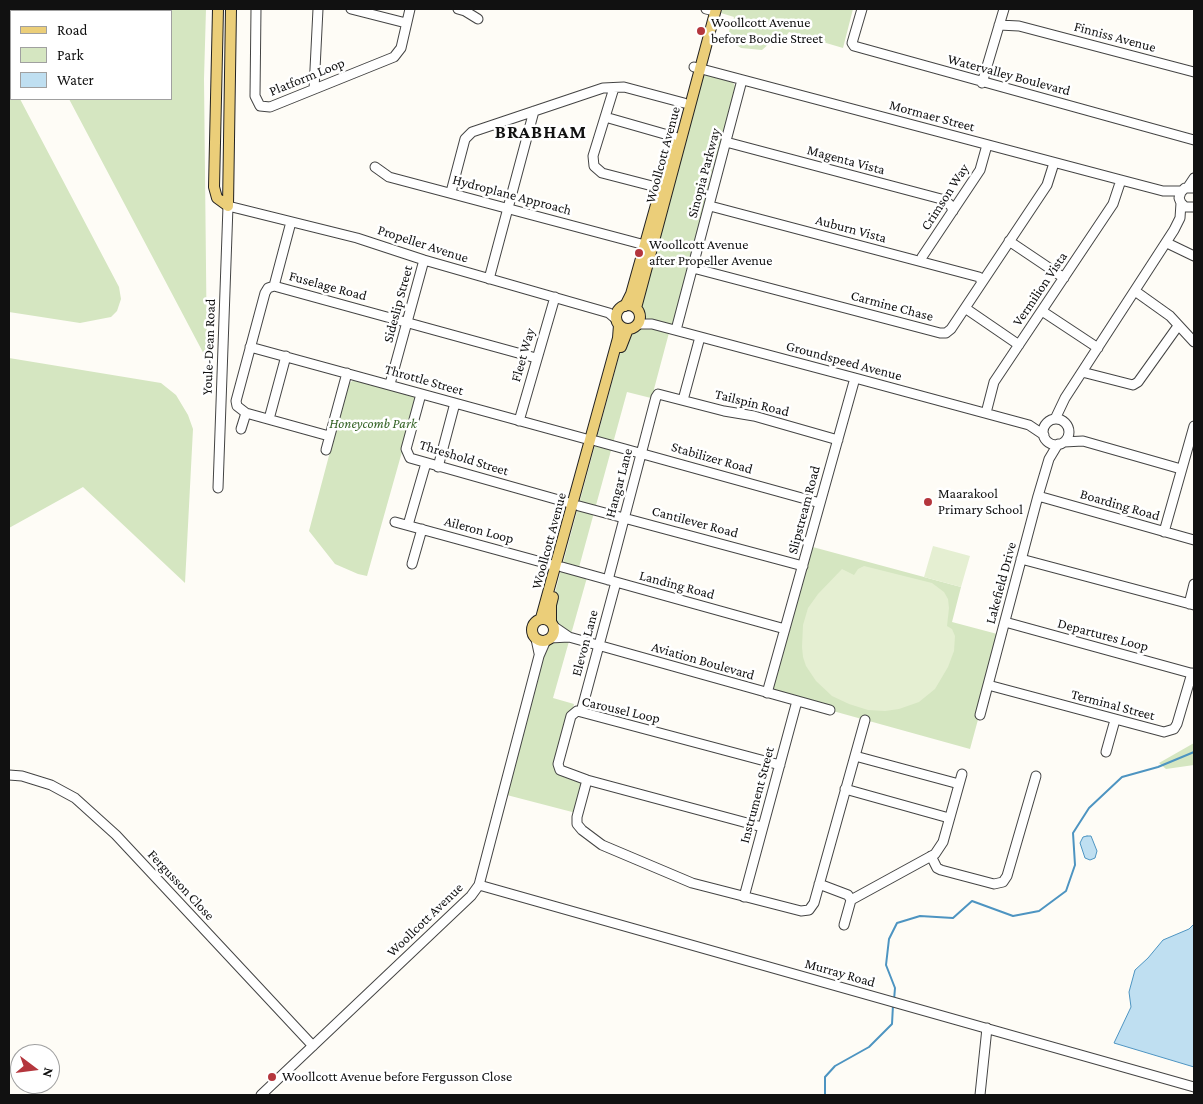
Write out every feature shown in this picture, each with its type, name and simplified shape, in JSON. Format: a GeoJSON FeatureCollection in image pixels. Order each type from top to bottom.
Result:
{"type":"FeatureCollection","features":[{"type":"Feature","properties":{"kind":"main road"},"geometry":{"type":"LineString","coordinates":[[218,9],[214,187],[217,198],[228,206]]}},
{"type":"Feature","properties":{"kind":"main road","name":"Youle-Dean Road"},"geometry":{"type":"LineString","coordinates":[[228,206],[231,9]]}},
{"type":"Feature","properties":{"kind":"main road","name":"Woollcott Avenue"},"geometry":{"type":"LineString","coordinates":[[638,316],[711,9]]}},
{"type":"Feature","properties":{"kind":"main road","name":"Woollcott Avenue"},"geometry":{"type":"LineString","coordinates":[[559,566],[551,605],[553,633],[544,639],[533,635],[532,628],[535,622],[541,618],[559,566],[623,339],[619,317],[631,294],[684,103],[697,68]]}},
{"type":"Feature","properties":{"kind":"main road"},"geometry":{"type":"LineString","coordinates":[[638,316],[632,329],[619,317],[638,316]]}},
{"type":"Feature","properties":{"kind":"main road"},"geometry":{"type":"LineString","coordinates":[[541,618],[547,619],[552,624]]}},
{"type":"Feature","properties":{"kind":"street","name":"Platform Loop"},"geometry":{"type":"LineString","coordinates":[[256,9],[255,96],[260,106],[270,107],[394,57],[401,48],[410,9]]}},
{"type":"Feature","properties":{"kind":"street"},"geometry":{"type":"LineString","coordinates":[[314,89],[318,9]]}},
{"type":"Feature","properties":{"kind":"street"},"geometry":{"type":"LineString","coordinates":[[352,9],[406,23]]}},
{"type":"Feature","properties":{"kind":"street"},"geometry":{"type":"LineString","coordinates":[[458,9],[478,19]]}},
{"type":"Feature","properties":{"kind":"street","name":"Watervalley Boulevard"},"geometry":{"type":"LineString","coordinates":[[862,9],[852,43],[854,46],[982,83],[1194,140]]}},
{"type":"Feature","properties":{"kind":"street"},"geometry":{"type":"LineString","coordinates":[[982,83],[1004,9]]}},
{"type":"Feature","properties":{"kind":"street","name":"Finniss Avenue"},"geometry":{"type":"LineString","coordinates":[[998,26],[1019,26],[1194,72]]}},
{"type":"Feature","properties":{"kind":"street","name":"Mormaer Street"},"geometry":{"type":"LineString","coordinates":[[697,68],[1163,191],[1185,207],[1193,207]]}},
{"type":"Feature","properties":{"kind":"street","name":"Sinopia Parkway"},"geometry":{"type":"LineString","coordinates":[[676,330],[742,80]]}},
{"type":"Feature","properties":{"kind":"street"},"geometry":{"type":"LineString","coordinates":[[451,192],[465,139],[472,132],[603,88],[624,87],[684,103]]}},
{"type":"Feature","properties":{"kind":"street"},"geometry":{"type":"LineString","coordinates":[[614,88],[594,156],[594,166],[602,173],[660,188]]}},
{"type":"Feature","properties":{"kind":"street"},"geometry":{"type":"LineString","coordinates":[[489,279],[534,111]]}},
{"type":"Feature","properties":{"kind":"street"},"geometry":{"type":"LineString","coordinates":[[605,117],[675,137]]}},
{"type":"Feature","properties":{"kind":"street","name":"Magenta Vista"},"geometry":{"type":"LineString","coordinates":[[726,142],[945,200],[953,211]]}},
{"type":"Feature","properties":{"kind":"street","name":"Crimson Way"},"geometry":{"type":"LineString","coordinates":[[921,261],[980,170],[987,145]]}},
{"type":"Feature","properties":{"kind":"street","name":"Carmine Chase"},"geometry":{"type":"LineString","coordinates":[[693,268],[946,333],[965,308],[1047,185],[1054,163]]}},
{"type":"Feature","properties":{"kind":"street","name":"Hydroplane Approach"},"geometry":{"type":"LineString","coordinates":[[375,168],[389,177],[645,245]]}},
{"type":"Feature","properties":{"kind":"street"},"geometry":{"type":"LineString","coordinates":[[1180,218],[1179,195],[1188,188],[1194,178]]}},
{"type":"Feature","properties":{"kind":"street","name":"Vermilion Vista"},"geometry":{"type":"LineString","coordinates":[[986,413],[994,382],[1113,204],[1121,180]]}},
{"type":"Feature","properties":{"kind":"street","name":"Mormaer Street"},"geometry":{"type":"LineString","coordinates":[[1163,191],[1188,188]]}},
{"type":"Feature","properties":{"kind":"street","name":"Propeller Avenue"},"geometry":{"type":"LineString","coordinates":[[228,206],[357,238],[424,260],[619,317]]}},
{"type":"Feature","properties":{"kind":"street","name":"Youle-Dean Road"},"geometry":{"type":"LineString","coordinates":[[218,488],[228,206]]}},
{"type":"Feature","properties":{"kind":"street","name":"Auburn Vista"},"geometry":{"type":"LineString","coordinates":[[710,206],[979,276],[982,282]]}},
{"type":"Feature","properties":{"kind":"street"},"geometry":{"type":"LineString","coordinates":[[1181,469],[1083,441],[1052,444],[1046,438],[1044,430],[1167,242],[1180,218],[1193,207]]}},
{"type":"Feature","properties":{"kind":"street"},"geometry":{"type":"LineString","coordinates":[[274,286],[291,222]]}},
{"type":"Feature","properties":{"kind":"street"},"geometry":{"type":"LineString","coordinates":[[1009,242],[1064,278]]}},
{"type":"Feature","properties":{"kind":"street"},"geometry":{"type":"LineString","coordinates":[[1167,242],[1194,256]]}},
{"type":"Feature","properties":{"kind":"street","name":"Sideslip Street"},"geometry":{"type":"LineString","coordinates":[[390,384],[424,260]]}},
{"type":"Feature","properties":{"kind":"street","name":"Fuselage Road"},"geometry":{"type":"LineString","coordinates":[[246,413],[237,406],[236,400],[265,293],[268,288],[274,286],[536,358]]}},
{"type":"Feature","properties":{"kind":"street"},"geometry":{"type":"LineString","coordinates":[[1135,291],[1170,316],[1194,342]]}},
{"type":"Feature","properties":{"kind":"street","name":"Fleet Way"},"geometry":{"type":"LineString","coordinates":[[519,421],[555,297]]}},
{"type":"Feature","properties":{"kind":"street"},"geometry":{"type":"LineString","coordinates":[[965,308],[1019,345]]}},
{"type":"Feature","properties":{"kind":"street"},"geometry":{"type":"LineString","coordinates":[[1042,311],[1098,348]]}},
{"type":"Feature","properties":{"kind":"street","name":"Groundspeed Avenue"},"geometry":{"type":"LineString","coordinates":[[638,316],[652,324],[1029,425],[1046,438]]}},
{"type":"Feature","properties":{"kind":"street"},"geometry":{"type":"LineString","coordinates":[[1082,372],[1133,385],[1138,382],[1178,326]]}},
{"type":"Feature","properties":{"kind":"street"},"geometry":{"type":"LineString","coordinates":[[683,400],[700,336]]}},
{"type":"Feature","properties":{"kind":"street","name":"Throttle Street"},"geometry":{"type":"LineString","coordinates":[[250,347],[593,440]]}},
{"type":"Feature","properties":{"kind":"street"},"geometry":{"type":"LineString","coordinates":[[269,419],[286,356]]}},
{"type":"Feature","properties":{"kind":"street"},"geometry":{"type":"LineString","coordinates":[[326,450],[347,373]]}},
{"type":"Feature","properties":{"kind":"street","name":"Slipstream Road"},"geometry":{"type":"LineString","coordinates":[[768,693],[855,378]]}},
{"type":"Feature","properties":{"kind":"street","name":"Threshold Street"},"geometry":{"type":"LineString","coordinates":[[421,394],[406,449],[410,458],[576,505]]}},
{"type":"Feature","properties":{"kind":"street","name":"Tailspin Road"},"geometry":{"type":"LineString","coordinates":[[658,394],[724,411],[754,416],[838,440]]}},
{"type":"Feature","properties":{"kind":"street","name":"Hangar Lane"},"geometry":{"type":"LineString","coordinates":[[612,581],[625,517],[655,399],[658,394]]}},
{"type":"Feature","properties":{"kind":"street"},"geometry":{"type":"LineString","coordinates":[[1061,443],[1067,438],[1064,400]]}},
{"type":"Feature","properties":{"kind":"street"},"geometry":{"type":"LineString","coordinates":[[438,467],[456,403]]}},
{"type":"Feature","properties":{"kind":"street"},"geometry":{"type":"LineString","coordinates":[[241,429],[246,413],[330,436]]}},
{"type":"Feature","properties":{"kind":"street"},"geometry":{"type":"LineString","coordinates":[[1051,421],[1063,420],[1083,441]]}},
{"type":"Feature","properties":{"kind":"street","name":"Groundspeed Avenue"},"geometry":{"type":"LineString","coordinates":[[1029,425],[1051,421]]}},
{"type":"Feature","properties":{"kind":"street"},"geometry":{"type":"LineString","coordinates":[[1164,532],[1194,426]]}},
{"type":"Feature","properties":{"kind":"street","name":"Lakefield Drive"},"geometry":{"type":"LineString","coordinates":[[1046,438],[1049,459]]}},
{"type":"Feature","properties":{"kind":"street","name":"Stabilizer Road"},"geometry":{"type":"LineString","coordinates":[[593,440],[820,503]]}},
{"type":"Feature","properties":{"kind":"street","name":"Lakefield Drive"},"geometry":{"type":"LineString","coordinates":[[980,715],[1049,459],[1061,443]]}},
{"type":"Feature","properties":{"kind":"street"},"geometry":{"type":"LineString","coordinates":[[408,525],[426,463]]}},
{"type":"Feature","properties":{"kind":"street","name":"Boarding Road"},"geometry":{"type":"LineString","coordinates":[[1038,496],[1194,540]]}},
{"type":"Feature","properties":{"kind":"street","name":"Cantilever Road"},"geometry":{"type":"LineString","coordinates":[[576,505],[803,566]]}},
{"type":"Feature","properties":{"kind":"street","name":"Aileron Loop"},"geometry":{"type":"LineString","coordinates":[[395,522],[559,566]]}},
{"type":"Feature","properties":{"kind":"street"},"geometry":{"type":"LineString","coordinates":[[412,564],[422,529]]}},
{"type":"Feature","properties":{"kind":"street"},"geometry":{"type":"LineString","coordinates":[[1021,559],[1192,604],[1194,584]]}},
{"type":"Feature","properties":{"kind":"street","name":"Landing Road"},"geometry":{"type":"LineString","coordinates":[[559,566],[785,629]]}},
{"type":"Feature","properties":{"kind":"street","name":"Elevon Lane"},"geometry":{"type":"LineString","coordinates":[[581,712],[612,581]]}},
{"type":"Feature","properties":{"kind":"street","name":"Departures Loop"},"geometry":{"type":"LineString","coordinates":[[1005,622],[1193,674]]}},
{"type":"Feature","properties":{"kind":"street","name":"Aviation Boulevard"},"geometry":{"type":"LineString","coordinates":[[552,624],[569,638]]}},
{"type":"Feature","properties":{"kind":"street","name":"Aviation Boulevard"},"geometry":{"type":"LineString","coordinates":[[544,639],[569,638],[830,710]]}},
{"type":"Feature","properties":{"kind":"street","name":"Woollcott Avenue"},"geometry":{"type":"LineString","coordinates":[[260,1095],[314,1046],[470,896],[479,885],[544,639]]}},
{"type":"Feature","properties":{"kind":"street","name":"Terminal Street"},"geometry":{"type":"LineString","coordinates":[[988,685],[1164,732],[1174,729],[1177,724],[1193,674]]}},
{"type":"Feature","properties":{"kind":"street","name":"Instrument Street"},"geometry":{"type":"LineString","coordinates":[[744,897],[798,701]]}},
{"type":"Feature","properties":{"kind":"street","name":"Carousel Loop"},"geometry":{"type":"LineString","coordinates":[[762,827],[587,780],[560,770],[558,764],[571,716],[577,711],[780,765]]}},
{"type":"Feature","properties":{"kind":"street"},"geometry":{"type":"LineString","coordinates":[[587,780],[576,824],[602,845],[681,879],[801,911],[809,910],[814,903],[864,720]]}},
{"type":"Feature","properties":{"kind":"street"},"geometry":{"type":"LineString","coordinates":[[1106,752],[1115,720]]}},
{"type":"Feature","properties":{"kind":"street"},"geometry":{"type":"LineString","coordinates":[[854,756],[959,784]]}},
{"type":"Feature","properties":{"kind":"street"},"geometry":{"type":"LineString","coordinates":[[851,900],[935,854],[943,842],[962,774]]}},
{"type":"Feature","properties":{"kind":"street","name":"Fergusson Close"},"geometry":{"type":"LineString","coordinates":[[9,775],[22,776],[50,785],[75,798],[122,842],[314,1046]]}},
{"type":"Feature","properties":{"kind":"street"},"geometry":{"type":"LineString","coordinates":[[931,856],[937,868],[941,870],[994,884],[1003,882],[1007,876],[1036,776]]}},
{"type":"Feature","properties":{"kind":"street"},"geometry":{"type":"LineString","coordinates":[[846,789],[950,818]]}},
{"type":"Feature","properties":{"kind":"street"},"geometry":{"type":"LineString","coordinates":[[819,884],[848,894],[851,900],[844,925]]}},
{"type":"Feature","properties":{"kind":"street","name":"Murray Road"},"geometry":{"type":"LineString","coordinates":[[479,885],[1194,1087]]}},
{"type":"Feature","properties":{"kind":"street"},"geometry":{"type":"LineString","coordinates":[[980,1095],[987,1028]]}},
{"type":"Feature","properties":{"kind":"green space"},"geometry":{"type":"Polygon","coordinates":[[[206,9],[204,79],[207,360],[70,100],[172,100],[172,10],[22,10],[206,9]]]}},
{"type":"Feature","properties":{"kind":"green space"},"geometry":{"type":"Polygon","coordinates":[[[722,9],[853,9],[843,48],[789,32],[780,44],[771,42],[762,50],[741,48],[730,40],[729,31],[734,17],[721,13],[722,9]]]}},
{"type":"Feature","properties":{"kind":"green space"},"geometry":{"type":"Polygon","coordinates":[[[706,75],[732,81],[737,89],[718,162],[714,164],[709,183],[711,186],[694,245],[695,248],[676,330],[670,329],[654,389],[658,394],[655,399],[627,392],[578,571],[588,574],[553,698],[574,704],[558,764],[587,780],[576,813],[503,794],[539,656],[553,633],[551,607],[624,338],[638,324],[640,316],[636,308],[699,80],[706,75]]]}},
{"type":"Feature","properties":{"kind":"green space"},"geometry":{"type":"Polygon","coordinates":[[[9,78],[10,100],[21,100],[119,287],[121,299],[117,311],[111,317],[80,323],[9,312],[9,78]]]}},
{"type":"Feature","properties":{"kind":"green space"},"geometry":{"type":"Polygon","coordinates":[[[9,358],[161,383],[176,395],[188,415],[193,429],[185,583],[83,487],[9,528],[9,358]]]}},
{"type":"Feature","properties":{"kind":"green space","name":"Honeycomb Park"},"geometry":{"type":"Polygon","coordinates":[[[354,380],[414,396],[416,402],[367,576],[335,564],[309,531],[348,384],[354,380]]]}},
{"type":"Feature","properties":{"kind":"green space"},"geometry":{"type":"Polygon","coordinates":[[[809,546],[961,587],[952,622],[1001,635],[970,749],[768,693],[809,546]]]}},
{"type":"Feature","properties":{"kind":"green space"},"geometry":{"type":"Polygon","coordinates":[[[933,546],[970,556],[961,587],[924,577],[933,546]]]}},
{"type":"Feature","properties":{"kind":"green space"},"geometry":{"type":"Polygon","coordinates":[[[864,566],[932,583],[944,592],[948,599],[947,626],[952,629],[955,636],[954,651],[948,667],[935,689],[919,702],[899,709],[885,711],[868,710],[832,696],[816,681],[806,666],[803,657],[803,625],[808,608],[818,594],[842,569],[854,575],[858,569],[864,566]]]}},
{"type":"Feature","properties":{"kind":"green space"},"geometry":{"type":"Polygon","coordinates":[[[1194,743],[1194,765],[1166,769],[1159,763],[1194,743]]]}},
{"type":"Feature","properties":{"kind":"water"},"geometry":{"type":"Polygon","coordinates":[[[1091,836],[1097,851],[1095,858],[1090,860],[1085,858],[1080,843],[1083,837],[1091,836]]]}},
{"type":"Feature","properties":{"kind":"water"},"geometry":{"type":"Polygon","coordinates":[[[1194,924],[1194,1067],[1114,1043],[1131,1007],[1129,992],[1135,970],[1163,940],[1189,929],[1194,924]]]}},
{"type":"Feature","properties":{"kind":"waterway"},"geometry":{"type":"LineString","coordinates":[[894,1000],[895,988],[886,965],[889,939],[897,923],[920,916],[953,918],[972,901],[1013,916],[1039,911],[1066,891],[1075,865],[1073,833],[1089,808],[1122,777],[1158,767],[1194,752]]}},
{"type":"Feature","properties":{"kind":"waterway"},"geometry":{"type":"LineString","coordinates":[[825,1095],[825,1077],[835,1066],[869,1047],[892,1024],[893,1005]]}},
{"type":"Feature","properties":{"kind":"place","name":"Woollcott Avenue before Boodie Street"},"geometry":{"type":"Point","coordinates":[701,31]}},
{"type":"Feature","properties":{"kind":"place","name":"Woollcott Avenue after Propeller Avenue"},"geometry":{"type":"Point","coordinates":[639,253]}},
{"type":"Feature","properties":{"kind":"place","name":"Maarakool Primary School"},"geometry":{"type":"Point","coordinates":[928,502]}},
{"type":"Feature","properties":{"kind":"place","name":"Woollcott Avenue before Fergusson Close"},"geometry":{"type":"Point","coordinates":[272,1077]}},
{"type":"Feature","properties":{"kind":"district","name":"BRABHAM"},"geometry":{"type":"Point","coordinates":[541,132]}}]}
